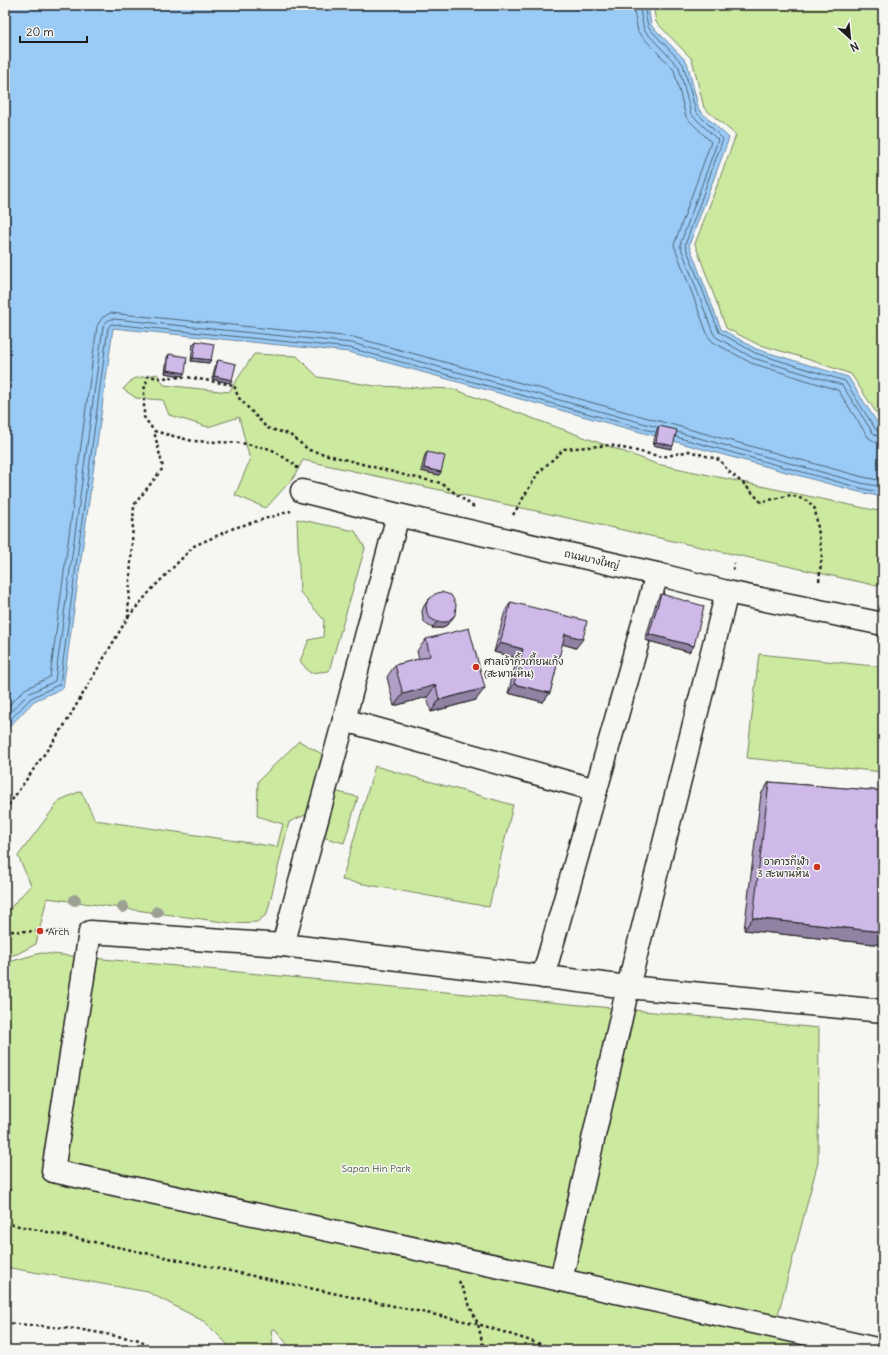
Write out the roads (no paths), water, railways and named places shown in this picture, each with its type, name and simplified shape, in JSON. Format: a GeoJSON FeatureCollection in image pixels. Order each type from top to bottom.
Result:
{"type":"FeatureCollection","features":[{"type":"Feature","properties":{"kind":"street","name":"ถนนบางใหญ่"},"geometry":{"type":"LineString","coordinates":[[302,491],[398,515],[657,574],[727,592],[883,624]]}},
{"type":"Feature","properties":{"kind":"street"},"geometry":{"type":"LineString","coordinates":[[283,945],[398,515]]}},
{"type":"Feature","properties":{"kind":"street"},"geometry":{"type":"LineString","coordinates":[[543,977],[657,574]]}},
{"type":"Feature","properties":{"kind":"street"},"geometry":{"type":"LineString","coordinates":[[561,1280],[628,988],[727,592]]}},
{"type":"Feature","properties":{"kind":"street"},"geometry":{"type":"LineString","coordinates":[[344,720],[596,790]]}},
{"type":"Feature","properties":{"kind":"street"},"geometry":{"type":"LineString","coordinates":[[880,1350],[448,1255],[53,1171],[90,932],[283,945],[628,988],[883,1011]]}},
{"type":"Feature","properties":{"kind":"water"},"geometry":{"type":"Polygon","coordinates":[[[5,5],[648,5],[651,25],[687,62],[699,110],[729,138],[689,245],[721,329],[756,349],[848,377],[880,427],[883,428],[883,497],[859,492],[349,352],[113,328],[63,688],[34,701],[5,731],[5,5]]]}},
{"type":"Feature","properties":{"kind":"place","name":"ศาลเจ้ากิ้วเที้ยนเก้ง (สะพานหิน)"},"geometry":{"type":"Point","coordinates":[476,667]}},
{"type":"Feature","properties":{"kind":"place","name":"อาคารกีฬา 3 สะพานหิน"},"geometry":{"type":"Point","coordinates":[817,867]}},
{"type":"Feature","properties":{"kind":"place","name":"Arch"},"geometry":{"type":"Point","coordinates":[40,931]}},
{"type":"Feature","properties":{"kind":"park label","name":"Sapan Hin Park"},"geometry":{"type":"Point","coordinates":[376,1168]}}]}
